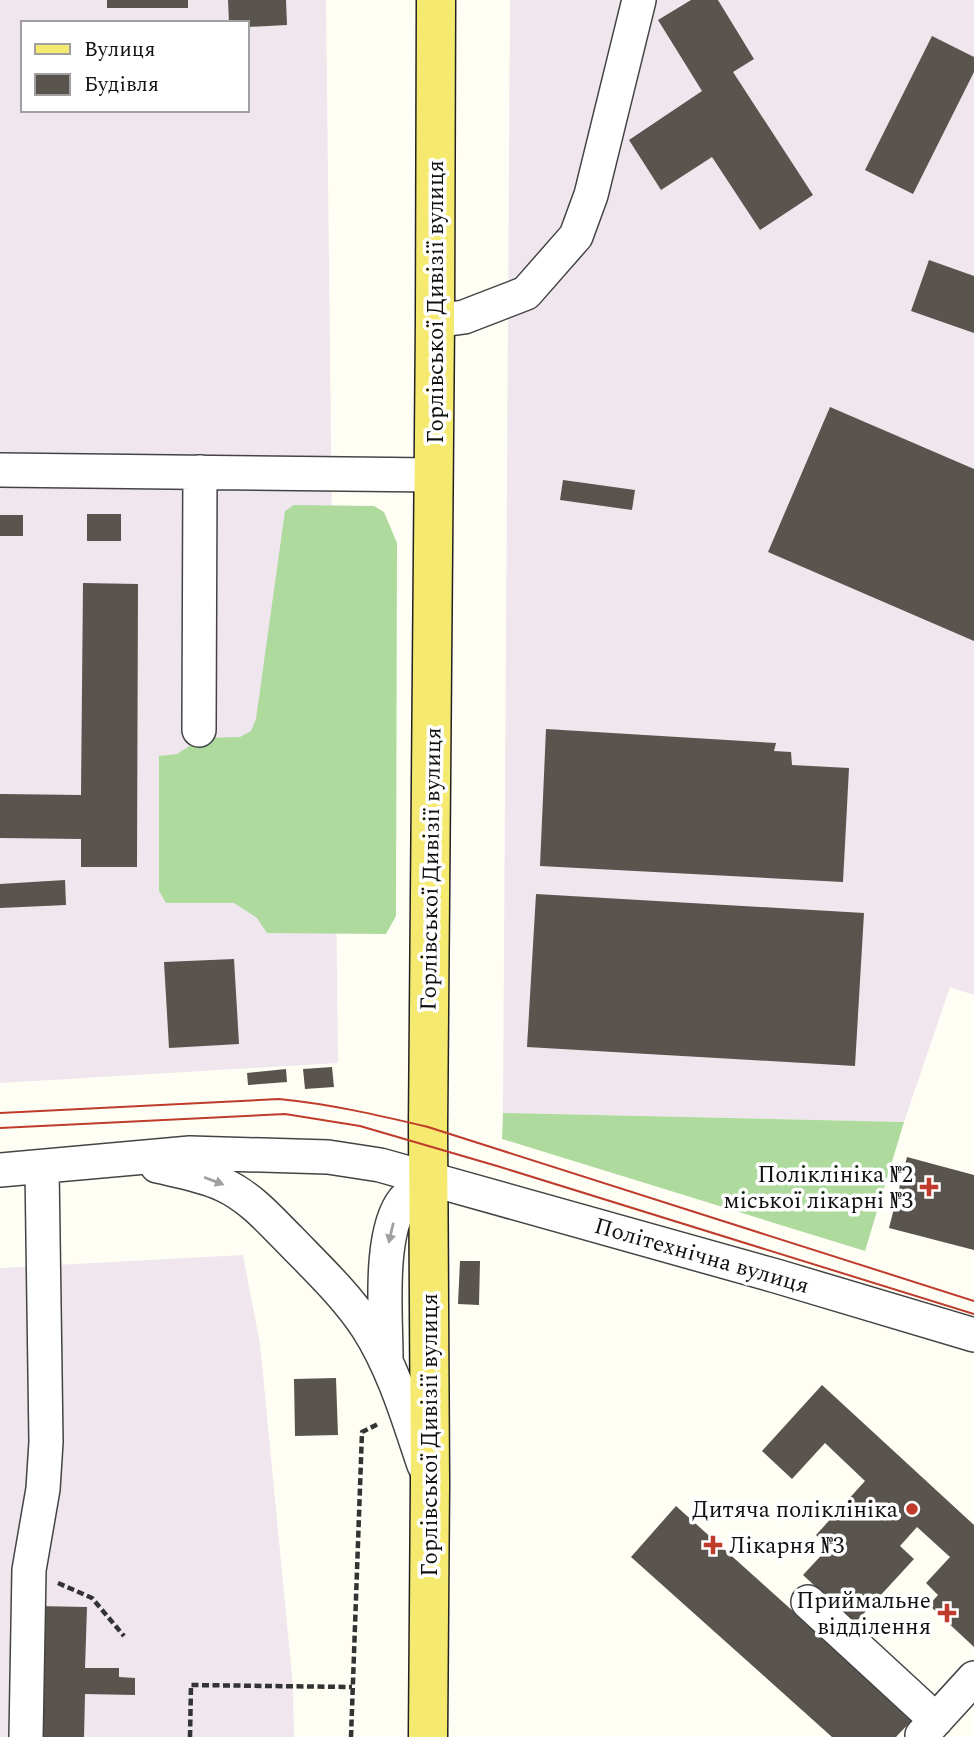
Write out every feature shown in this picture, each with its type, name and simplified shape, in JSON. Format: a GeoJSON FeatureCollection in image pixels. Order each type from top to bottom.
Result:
{"type":"FeatureCollection","features":[{"type":"Feature","properties":{"kind":"main road","name":"Горлівської Дивізії вулиця"},"geometry":{"type":"LineString","coordinates":[[428,1737],[428,1128],[436,0]]}},
{"type":"Feature","properties":{"kind":"street"},"geometry":{"type":"LineString","coordinates":[[435,321],[464,317],[526,293],[576,236],[591,195],[639,0]]}},
{"type":"Feature","properties":{"kind":"street"},"geometry":{"type":"LineString","coordinates":[[0,470],[434,475]]}},
{"type":"Feature","properties":{"kind":"street"},"geometry":{"type":"LineString","coordinates":[[199,730],[200,472]]}},
{"type":"Feature","properties":{"kind":"street","name":"Політехнічна вулиця"},"geometry":{"type":"LineString","coordinates":[[0,1170],[190,1153],[328,1157],[380,1165],[776,1276],[974,1335]]}},
{"type":"Feature","properties":{"kind":"street"},"geometry":{"type":"LineString","coordinates":[[124,1159],[198,1175],[225,1185],[255,1205],[339,1291],[367,1328],[386,1362],[430,1483]]}},
{"type":"Feature","properties":{"kind":"street"},"geometry":{"type":"LineString","coordinates":[[26,1737],[29,1570],[43,1489],[46,1442],[42,1167]]}},
{"type":"Feature","properties":{"kind":"street"},"geometry":{"type":"LineString","coordinates":[[386,1362],[386,1258],[394,1220],[404,1201],[429,1179]]}},
{"type":"Feature","properties":{"kind":"street"},"geometry":{"type":"LineString","coordinates":[[808,1602],[928,1729],[974,1678]]}},
{"type":"Feature","properties":{"kind":"path"},"geometry":{"type":"LineString","coordinates":[[351,1737],[362,1432],[406,1411]]}},
{"type":"Feature","properties":{"kind":"path"},"geometry":{"type":"LineString","coordinates":[[29,1570],[92,1598],[124,1636]]}},
{"type":"Feature","properties":{"kind":"path"},"geometry":{"type":"LineString","coordinates":[[190,1737],[191,1685],[352,1687]]}},
{"type":"Feature","properties":{"kind":"shaded area"},"geometry":{"type":"Polygon","coordinates":[[[0,0],[326,0],[338,1063],[0,1083],[0,0]]]}},
{"type":"Feature","properties":{"kind":"shaded area"},"geometry":{"type":"Polygon","coordinates":[[[510,0],[974,0],[974,995],[950,987],[904,1122],[503,1113],[510,0]]]}},
{"type":"Feature","properties":{"kind":"shaded area"},"geometry":{"type":"Polygon","coordinates":[[[243,1255],[260,1344],[293,1686],[294,1737],[0,1737],[0,1268],[243,1255]]]}},
{"type":"Feature","properties":{"kind":"green space"},"geometry":{"type":"Polygon","coordinates":[[[294,505],[374,506],[384,512],[397,543],[396,916],[386,934],[267,933],[257,918],[234,903],[166,903],[159,891],[159,756],[177,754],[202,738],[240,737],[251,731],[256,719],[285,511],[294,505]]]}},
{"type":"Feature","properties":{"kind":"green space"},"geometry":{"type":"Polygon","coordinates":[[[503,1113],[904,1122],[865,1251],[502,1139],[503,1113]]]}},
{"type":"Feature","properties":{"kind":"building"},"geometry":{"type":"Polygon","coordinates":[[[107,0],[188,0],[188,8],[107,8],[107,0]]]}},
{"type":"Feature","properties":{"kind":"building"},"geometry":{"type":"Polygon","coordinates":[[[228,0],[286,0],[287,25],[248,27],[248,21],[229,21],[228,0]]]}},
{"type":"Feature","properties":{"kind":"building"},"geometry":{"type":"Polygon","coordinates":[[[691,0],[718,0],[754,59],[733,72],[813,195],[760,230],[712,157],[661,190],[629,140],[702,91],[658,20],[691,0]]]}},
{"type":"Feature","properties":{"kind":"building"},"geometry":{"type":"Polygon","coordinates":[[[932,36],[974,57],[974,72],[913,194],[865,170],[932,36]]]}},
{"type":"Feature","properties":{"kind":"building"},"geometry":{"type":"Polygon","coordinates":[[[929,260],[974,276],[974,333],[911,311],[929,260]]]}},
{"type":"Feature","properties":{"kind":"building"},"geometry":{"type":"Polygon","coordinates":[[[830,407],[974,469],[974,641],[768,552],[830,407]]]}},
{"type":"Feature","properties":{"kind":"building"},"geometry":{"type":"Polygon","coordinates":[[[563,480],[635,490],[632,510],[560,500],[563,480]]]}},
{"type":"Feature","properties":{"kind":"building"},"geometry":{"type":"Polygon","coordinates":[[[87,514],[121,514],[121,541],[87,541],[87,514]]]}},
{"type":"Feature","properties":{"kind":"building"},"geometry":{"type":"Polygon","coordinates":[[[0,515],[23,515],[23,536],[0,536],[0,515]]]}},
{"type":"Feature","properties":{"kind":"building"},"geometry":{"type":"Polygon","coordinates":[[[83,583],[138,584],[137,867],[81,867],[81,839],[0,838],[0,794],[81,795],[83,583]]]}},
{"type":"Feature","properties":{"kind":"building"},"geometry":{"type":"Polygon","coordinates":[[[546,729],[776,743],[774,751],[791,752],[792,765],[849,768],[843,882],[540,866],[546,729]]]}},
{"type":"Feature","properties":{"kind":"building"},"geometry":{"type":"Polygon","coordinates":[[[65,880],[66,905],[0,908],[0,884],[65,880]]]}},
{"type":"Feature","properties":{"kind":"building"},"geometry":{"type":"Polygon","coordinates":[[[536,894],[864,913],[855,1066],[527,1047],[536,894]]]}},
{"type":"Feature","properties":{"kind":"building"},"geometry":{"type":"Polygon","coordinates":[[[234,959],[239,1044],[169,1048],[164,962],[234,959]]]}},
{"type":"Feature","properties":{"kind":"building"},"geometry":{"type":"Polygon","coordinates":[[[332,1067],[334,1087],[305,1089],[303,1069],[332,1067]]]}},
{"type":"Feature","properties":{"kind":"building"},"geometry":{"type":"Polygon","coordinates":[[[286,1069],[287,1082],[248,1085],[247,1073],[286,1069]]]}},
{"type":"Feature","properties":{"kind":"building"},"geometry":{"type":"Polygon","coordinates":[[[907,1157],[974,1175],[974,1250],[889,1228],[907,1157]]]}},
{"type":"Feature","properties":{"kind":"building"},"geometry":{"type":"Polygon","coordinates":[[[460,1261],[480,1261],[479,1305],[458,1304],[460,1261]]]}},
{"type":"Feature","properties":{"kind":"building"},"geometry":{"type":"Polygon","coordinates":[[[336,1378],[338,1435],[295,1436],[294,1379],[336,1378]]]}},
{"type":"Feature","properties":{"kind":"building","name":"Дитяча поліклініка"},"geometry":{"type":"Polygon","coordinates":[[[822,1385],[974,1525],[974,1647],[929,1605],[938,1595],[926,1583],[950,1557],[917,1527],[900,1546],[914,1559],[855,1623],[803,1575],[829,1547],[816,1535],[865,1481],[825,1443],[792,1479],[762,1451],[822,1385]]]}},
{"type":"Feature","properties":{"kind":"building"},"geometry":{"type":"Polygon","coordinates":[[[676,1506],[913,1719],[896,1737],[832,1737],[631,1557],[676,1506]]]}},
{"type":"Feature","properties":{"kind":"building"},"geometry":{"type":"Polygon","coordinates":[[[37,1606],[87,1607],[85,1668],[119,1668],[119,1677],[135,1678],[135,1695],[85,1694],[84,1737],[34,1737],[37,1606]]]}},
{"type":"Feature","properties":{"kind":"tram line"},"geometry":{"type":"LineString","coordinates":[[0,1113],[279,1099],[354,1110],[428,1127],[974,1301]]}},
{"type":"Feature","properties":{"kind":"tram line"},"geometry":{"type":"LineString","coordinates":[[0,1128],[285,1114],[360,1126],[974,1314]]}},
{"type":"Feature","properties":{"kind":"place","name":"Поліклініка №2 міської лікарні №3"},"geometry":{"type":"Point","coordinates":[929,1187]}},
{"type":"Feature","properties":{"kind":"place","name":"Дитяча поліклініка"},"geometry":{"type":"Point","coordinates":[912,1509]}},
{"type":"Feature","properties":{"kind":"place","name":"Лікарня №3"},"geometry":{"type":"Point","coordinates":[713,1545]}},
{"type":"Feature","properties":{"kind":"place","name":"Приймальне відділення"},"geometry":{"type":"Point","coordinates":[947,1613]}}]}
